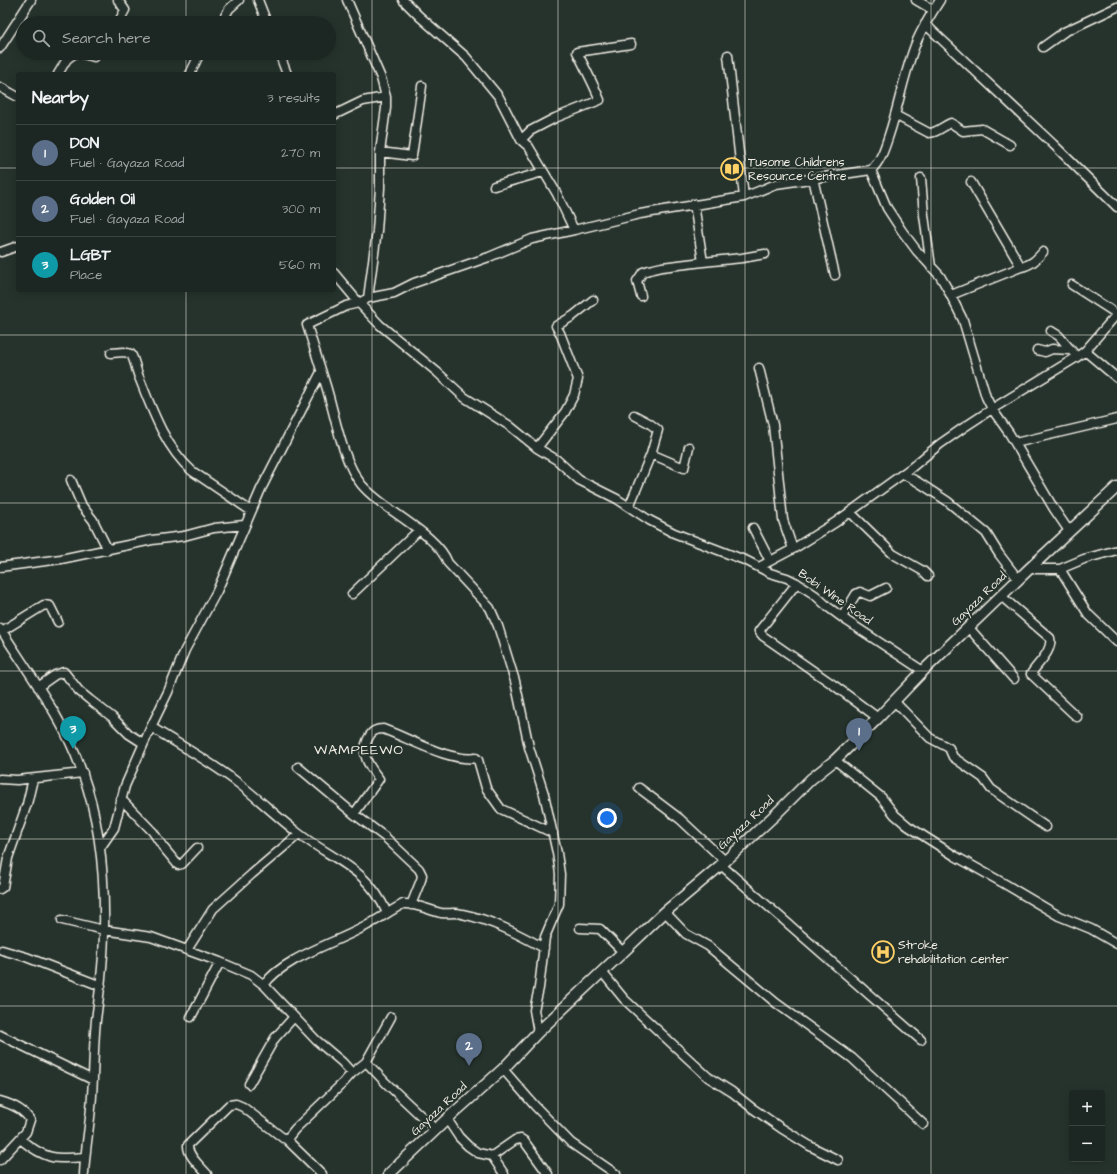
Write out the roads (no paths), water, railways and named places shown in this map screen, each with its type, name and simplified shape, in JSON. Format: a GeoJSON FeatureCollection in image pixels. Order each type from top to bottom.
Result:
{"type":"FeatureCollection","features":[{"type":"Feature","properties":{"kind":"main road","name":"Gayaza Road"},"geometry":{"type":"LineString","coordinates":[[389,1174],[503,1069],[538,1032],[665,912],[723,863],[812,779],[835,760],[923,671],[1018,579],[1117,487]]}},
{"type":"Feature","properties":{"kind":"street"},"geometry":{"type":"LineString","coordinates":[[21,16],[31,0]]}},
{"type":"Feature","properties":{"kind":"street"},"geometry":{"type":"LineString","coordinates":[[118,0],[125,10],[122,16]]}},
{"type":"Feature","properties":{"kind":"street"},"geometry":{"type":"LineString","coordinates":[[225,16],[229,9],[239,0]]}},
{"type":"Feature","properties":{"kind":"street"},"geometry":{"type":"LineString","coordinates":[[258,0],[264,16]]}},
{"type":"Feature","properties":{"kind":"street"},"geometry":{"type":"LineString","coordinates":[[347,0],[382,78],[386,97],[380,152],[380,188],[377,231],[368,298]]}},
{"type":"Feature","properties":{"kind":"street"},"geometry":{"type":"LineString","coordinates":[[403,0],[418,16],[466,57],[500,96],[521,140],[529,147],[556,194],[574,230]]}},
{"type":"Feature","properties":{"kind":"street"},"geometry":{"type":"LineString","coordinates":[[916,0],[933,10]]}},
{"type":"Feature","properties":{"kind":"street"},"geometry":{"type":"LineString","coordinates":[[538,1032],[534,1010],[539,988],[546,937],[559,904],[560,874],[544,794],[529,748],[515,681],[498,626],[490,608],[484,600],[448,563],[446,556],[434,543],[367,490],[356,478],[341,440],[307,325],[346,306],[359,303],[368,298],[394,293],[414,283],[489,257],[532,239],[640,214],[744,197],[776,184],[871,170],[883,152],[916,43],[925,24],[940,0]]}},
{"type":"Feature","properties":{"kind":"street"},"geometry":{"type":"LineString","coordinates":[[1043,47],[1064,32],[1117,6]]}},
{"type":"Feature","properties":{"kind":"street"},"geometry":{"type":"LineString","coordinates":[[0,48],[16,23]]}},
{"type":"Feature","properties":{"kind":"street"},"geometry":{"type":"LineString","coordinates":[[925,24],[1053,144],[1117,207]]}},
{"type":"Feature","properties":{"kind":"street"},"geometry":{"type":"LineString","coordinates":[[521,140],[530,131],[555,118],[600,100],[593,81],[578,52],[631,44]]}},
{"type":"Feature","properties":{"kind":"street"},"geometry":{"type":"LineString","coordinates":[[728,55],[744,197]]}},
{"type":"Feature","properties":{"kind":"street"},"geometry":{"type":"LineString","coordinates":[[59,72],[66,60]]}},
{"type":"Feature","properties":{"kind":"street"},"geometry":{"type":"LineString","coordinates":[[191,72],[197,60]]}},
{"type":"Feature","properties":{"kind":"street"},"geometry":{"type":"LineString","coordinates":[[282,60],[286,72]]}},
{"type":"Feature","properties":{"kind":"street"},"geometry":{"type":"LineString","coordinates":[[380,152],[412,156],[422,86]]}},
{"type":"Feature","properties":{"kind":"street"},"geometry":{"type":"LineString","coordinates":[[0,87],[16,96]]}},
{"type":"Feature","properties":{"kind":"street"},"geometry":{"type":"LineString","coordinates":[[336,113],[363,101],[386,97]]}},
{"type":"Feature","properties":{"kind":"street"},"geometry":{"type":"LineString","coordinates":[[895,115],[928,133],[934,133],[942,126],[951,123],[963,131],[982,129],[1010,145]]}},
{"type":"Feature","properties":{"kind":"street"},"geometry":{"type":"LineString","coordinates":[[871,170],[887,208],[902,231],[940,276],[951,295],[964,320],[986,397],[992,409],[1015,443],[1054,509],[1069,531]]}},
{"type":"Feature","properties":{"kind":"street"},"geometry":{"type":"LineString","coordinates":[[494,186],[543,172]]}},
{"type":"Feature","properties":{"kind":"street"},"geometry":{"type":"LineString","coordinates":[[813,178],[835,275]]}},
{"type":"Feature","properties":{"kind":"street"},"geometry":{"type":"LineString","coordinates":[[921,178],[931,267]]}},
{"type":"Feature","properties":{"kind":"street"},"geometry":{"type":"LineString","coordinates":[[971,182],[1020,267]]}},
{"type":"Feature","properties":{"kind":"street"},"geometry":{"type":"LineString","coordinates":[[694,204],[703,262]]}},
{"type":"Feature","properties":{"kind":"street"},"geometry":{"type":"LineString","coordinates":[[1,252],[16,247]]}},
{"type":"Feature","properties":{"kind":"street"},"geometry":{"type":"LineString","coordinates":[[951,295],[1020,267],[1029,265],[1043,252]]}},
{"type":"Feature","properties":{"kind":"street"},"geometry":{"type":"LineString","coordinates":[[641,296],[638,281],[643,272],[662,267],[765,254]]}},
{"type":"Feature","properties":{"kind":"street","name":"Bobi Wine Road"},"geometry":{"type":"LineString","coordinates":[[336,275],[380,325],[437,372],[464,397],[510,426],[537,448],[557,460],[579,480],[674,533],[797,583],[815,595],[842,617],[923,671]]}},
{"type":"Feature","properties":{"kind":"street"},"geometry":{"type":"LineString","coordinates":[[759,567],[793,549],[850,512],[911,468],[940,444],[992,409],[1078,357],[1085,351],[1117,314],[1072,285]]}},
{"type":"Feature","properties":{"kind":"street"},"geometry":{"type":"LineString","coordinates":[[537,448],[565,412],[574,395],[578,379],[556,326],[573,316],[593,300]]}},
{"type":"Feature","properties":{"kind":"street"},"geometry":{"type":"LineString","coordinates":[[1051,331],[1059,336],[1078,357]]}},
{"type":"Feature","properties":{"kind":"street"},"geometry":{"type":"LineString","coordinates":[[1038,350],[1045,352],[1052,349],[1071,350]]}},
{"type":"Feature","properties":{"kind":"street"},"geometry":{"type":"LineString","coordinates":[[1085,351],[1117,378]]}},
{"type":"Feature","properties":{"kind":"street"},"geometry":{"type":"LineString","coordinates":[[111,354],[124,352],[131,354],[160,426],[168,441],[184,464],[251,511]]}},
{"type":"Feature","properties":{"kind":"street"},"geometry":{"type":"LineString","coordinates":[[759,368],[772,425],[783,520],[793,549]]}},
{"type":"Feature","properties":{"kind":"street"},"geometry":{"type":"LineString","coordinates":[[100,848],[114,828],[125,786],[168,692],[185,650],[217,591],[244,525],[321,372]]}},
{"type":"Feature","properties":{"kind":"street"},"geometry":{"type":"LineString","coordinates":[[629,507],[652,454],[658,430],[634,415]]}},
{"type":"Feature","properties":{"kind":"street"},"geometry":{"type":"LineString","coordinates":[[1015,443],[1117,419]]}},
{"type":"Feature","properties":{"kind":"street"},"geometry":{"type":"LineString","coordinates":[[652,454],[684,468],[690,447]]}},
{"type":"Feature","properties":{"kind":"street"},"geometry":{"type":"LineString","coordinates":[[903,474],[947,501],[986,533],[999,554],[1018,579]]}},
{"type":"Feature","properties":{"kind":"street"},"geometry":{"type":"LineString","coordinates":[[71,480],[82,506],[92,520],[108,550]]}},
{"type":"Feature","properties":{"kind":"street"},"geometry":{"type":"LineString","coordinates":[[850,512],[893,554],[923,571],[928,576]]}},
{"type":"Feature","properties":{"kind":"street"},"geometry":{"type":"LineString","coordinates":[[0,567],[44,562],[152,540],[184,536],[214,528],[244,525]]}},
{"type":"Feature","properties":{"kind":"street"},"geometry":{"type":"LineString","coordinates":[[753,528],[770,561]]}},
{"type":"Feature","properties":{"kind":"street"},"geometry":{"type":"LineString","coordinates":[[352,594],[418,531]]}},
{"type":"Feature","properties":{"kind":"street"},"geometry":{"type":"LineString","coordinates":[[1029,569],[1060,569],[1117,550]]}},
{"type":"Feature","properties":{"kind":"street"},"geometry":{"type":"LineString","coordinates":[[1060,569],[1088,614],[1117,642]]}},
{"type":"Feature","properties":{"kind":"street"},"geometry":{"type":"LineString","coordinates":[[797,583],[759,631],[763,636],[878,718]]}},
{"type":"Feature","properties":{"kind":"street"},"geometry":{"type":"LineString","coordinates":[[842,617],[856,594],[860,592],[870,596],[886,588]]}},
{"type":"Feature","properties":{"kind":"street"},"geometry":{"type":"LineString","coordinates":[[1001,596],[1050,638],[1050,645],[1044,657],[1031,674],[1077,717]]}},
{"type":"Feature","properties":{"kind":"street"},"geometry":{"type":"LineString","coordinates":[[58,622],[50,606],[44,605],[1,629],[59,722],[76,755],[83,773],[100,848],[104,930],[101,986],[96,1022],[93,1080],[84,1174]]}},
{"type":"Feature","properties":{"kind":"street"},"geometry":{"type":"LineString","coordinates":[[969,628],[1014,679]]}},
{"type":"Feature","properties":{"kind":"street"},"geometry":{"type":"LineString","coordinates":[[38,687],[55,675],[64,672],[79,691],[112,717],[129,734],[143,744]]}},
{"type":"Feature","properties":{"kind":"street"},"geometry":{"type":"LineString","coordinates":[[894,701],[930,738],[949,748],[953,757],[983,778],[991,789],[1046,827]]}},
{"type":"Feature","properties":{"kind":"street"},"geometry":{"type":"LineString","coordinates":[[151,727],[231,777],[300,834],[358,872],[377,894],[387,913]]}},
{"type":"Feature","properties":{"kind":"street"},"geometry":{"type":"LineString","coordinates":[[354,814],[379,779],[368,765],[364,747],[365,743],[372,732],[377,729],[384,729],[444,754],[466,758],[476,758],[478,760],[486,788],[501,808],[553,833]]}},
{"type":"Feature","properties":{"kind":"street"},"geometry":{"type":"LineString","coordinates":[[835,760],[881,797],[895,815],[908,826],[955,856],[1006,884],[1058,916],[1091,929],[1117,944]]}},
{"type":"Feature","properties":{"kind":"street"},"geometry":{"type":"LineString","coordinates":[[298,767],[354,814],[385,837],[419,869],[422,875],[421,880],[411,905]]}},
{"type":"Feature","properties":{"kind":"street"},"geometry":{"type":"LineString","coordinates":[[0,779],[33,779],[83,773]]}},
{"type":"Feature","properties":{"kind":"street"},"geometry":{"type":"LineString","coordinates":[[0,889],[3,887],[8,858],[27,804],[33,779]]}},
{"type":"Feature","properties":{"kind":"street"},"geometry":{"type":"LineString","coordinates":[[639,788],[680,819],[723,863],[921,1040]]}},
{"type":"Feature","properties":{"kind":"street"},"geometry":{"type":"LineString","coordinates":[[121,800],[153,832],[178,865],[182,864],[188,859],[197,848]]}},
{"type":"Feature","properties":{"kind":"street"},"geometry":{"type":"LineString","coordinates":[[187,950],[216,905],[300,834]]}},
{"type":"Feature","properties":{"kind":"street"},"geometry":{"type":"LineString","coordinates":[[264,985],[273,973],[286,965],[359,930],[403,904],[427,908],[441,913],[462,914],[486,921],[509,930],[544,948]]}},
{"type":"Feature","properties":{"kind":"street"},"geometry":{"type":"LineString","coordinates":[[665,912],[686,934],[708,946],[776,1003],[852,1058],[923,1124]]}},
{"type":"Feature","properties":{"kind":"street"},"geometry":{"type":"LineString","coordinates":[[62,920],[104,930],[145,935],[247,973],[264,985],[316,1040],[342,1062],[352,1074]]}},
{"type":"Feature","properties":{"kind":"street"},"geometry":{"type":"LineString","coordinates":[[580,928],[600,929],[623,952]]}},
{"type":"Feature","properties":{"kind":"street"},"geometry":{"type":"LineString","coordinates":[[2,950],[26,957],[101,986]]}},
{"type":"Feature","properties":{"kind":"street"},"geometry":{"type":"LineString","coordinates":[[191,1017],[220,962]]}},
{"type":"Feature","properties":{"kind":"street"},"geometry":{"type":"LineString","coordinates":[[602,972],[624,999],[708,1077],[732,1092],[781,1128],[810,1146],[838,1160]]}},
{"type":"Feature","properties":{"kind":"street"},"geometry":{"type":"LineString","coordinates":[[249,1084],[275,1038],[294,1016]]}},
{"type":"Feature","properties":{"kind":"street"},"geometry":{"type":"LineString","coordinates":[[285,1138],[287,1139],[295,1129],[366,1062],[391,1017]]}},
{"type":"Feature","properties":{"kind":"street"},"geometry":{"type":"LineString","coordinates":[[0,1035],[93,1080]]}},
{"type":"Feature","properties":{"kind":"street"},"geometry":{"type":"LineString","coordinates":[[366,1062],[436,1130]]}},
{"type":"Feature","properties":{"kind":"street"},"geometry":{"type":"LineString","coordinates":[[503,1069],[535,1106],[571,1143],[616,1174]]}},
{"type":"Feature","properties":{"kind":"street"},"geometry":{"type":"LineString","coordinates":[[0,1101],[21,1111],[27,1115],[30,1120],[26,1132],[0,1160]]}},
{"type":"Feature","properties":{"kind":"street"},"geometry":{"type":"LineString","coordinates":[[206,1174],[189,1153],[188,1145],[231,1104],[236,1104],[243,1107],[285,1138],[322,1174]]}},
{"type":"Feature","properties":{"kind":"street"},"geometry":{"type":"LineString","coordinates":[[447,1119],[459,1137],[468,1146],[478,1153],[492,1156],[504,1174]]}},
{"type":"Feature","properties":{"kind":"street"},"geometry":{"type":"LineString","coordinates":[[20,1139],[39,1152],[54,1158],[66,1159],[85,1157]]}},
{"type":"Feature","properties":{"kind":"street"},"geometry":{"type":"LineString","coordinates":[[492,1156],[514,1140],[521,1139],[548,1174]]}},
{"type":"Feature","properties":{"kind":"place","name":"Tusome Childrens Resource Centre"},"geometry":{"type":"Point","coordinates":[732,169]}},
{"type":"Feature","properties":{"kind":"place","name":"LGBT"},"geometry":{"type":"Point","coordinates":[73,749]}},
{"type":"Feature","properties":{"kind":"place","name":"DON"},"geometry":{"type":"Point","coordinates":[859,751]}},
{"type":"Feature","properties":{"kind":"place","name":"Stroke rehabilitation center"},"geometry":{"type":"Point","coordinates":[883,952]}},
{"type":"Feature","properties":{"kind":"place","name":"Golden Oil"},"geometry":{"type":"Point","coordinates":[469,1066]}},
{"type":"Feature","properties":{"kind":"district","name":"WAMPEEWO"},"geometry":{"type":"Point","coordinates":[359,750]}}]}
